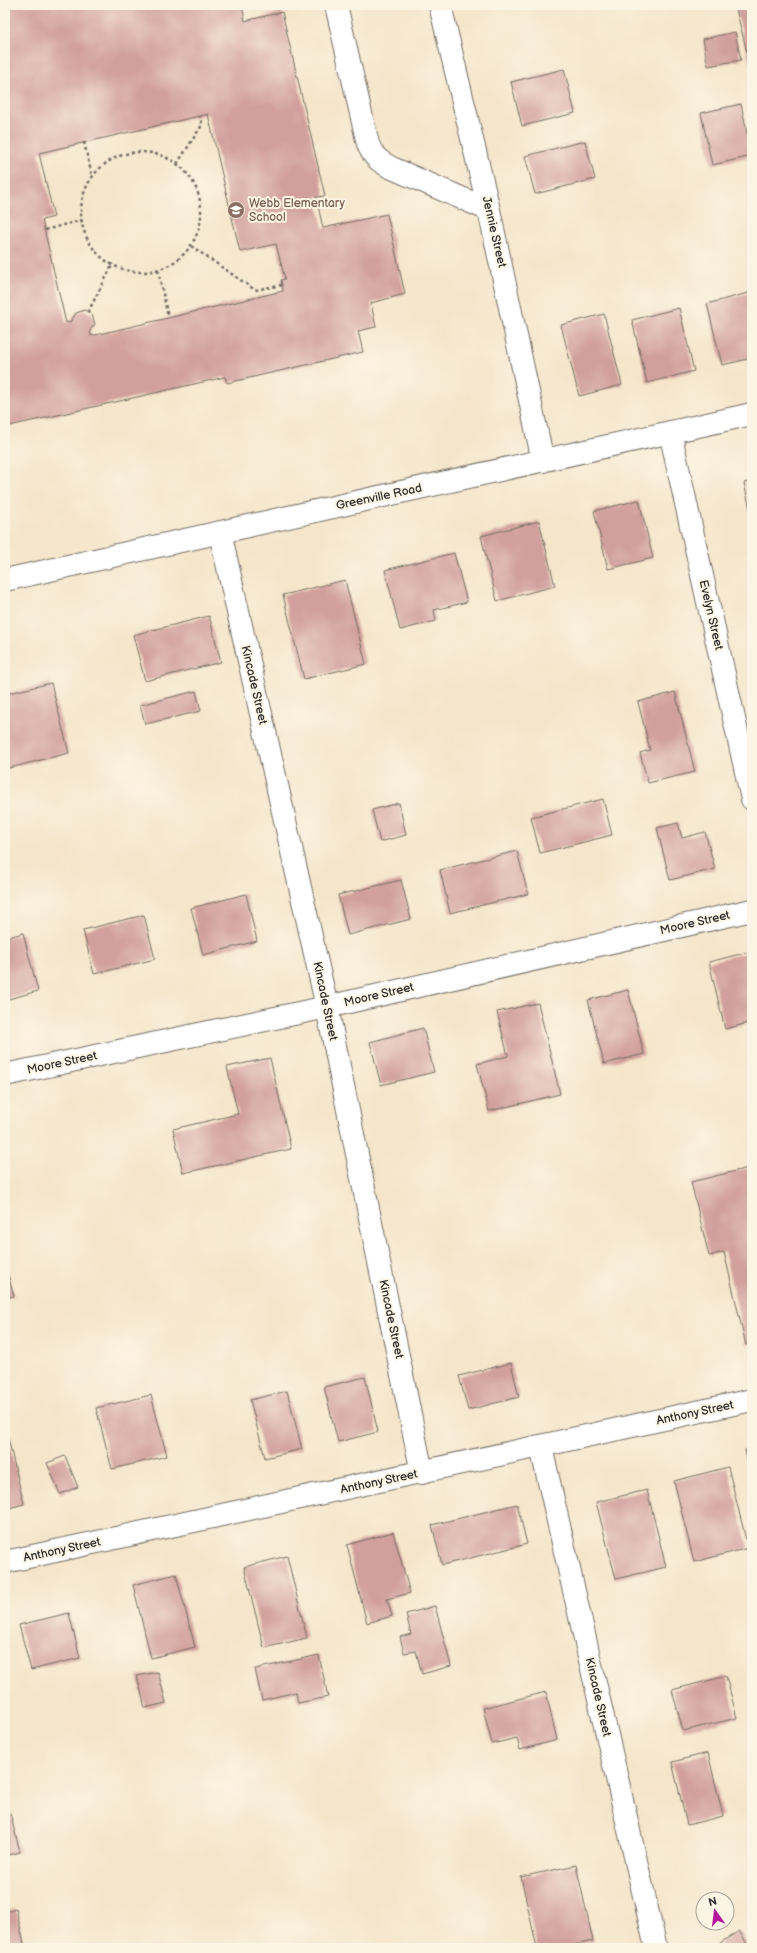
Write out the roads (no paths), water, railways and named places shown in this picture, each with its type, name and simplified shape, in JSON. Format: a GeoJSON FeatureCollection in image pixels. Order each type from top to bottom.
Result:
{"type":"FeatureCollection","features":[{"type":"Feature","properties":{"kind":"street"},"geometry":{"type":"LineString","coordinates":[[336,5],[368,144],[372,154],[379,161],[392,168],[489,210]]}},
{"type":"Feature","properties":{"kind":"street","name":"Jennie Street"},"geometry":{"type":"LineString","coordinates":[[440,5],[489,210],[544,460]]}},
{"type":"Feature","properties":{"kind":"street","name":"Greenville Road"},"geometry":{"type":"LineString","coordinates":[[5,580],[752,414]]}},
{"type":"Feature","properties":{"kind":"street","name":"Evelyn Street"},"geometry":{"type":"LineString","coordinates":[[670,432],[752,799]]}},
{"type":"Feature","properties":{"kind":"street","name":"Kincade Street"},"geometry":{"type":"LineString","coordinates":[[220,532],[327,1007],[422,1473]]}},
{"type":"Feature","properties":{"kind":"street","name":"Moore Street"},"geometry":{"type":"LineString","coordinates":[[5,1075],[327,1007],[752,910]]}},
{"type":"Feature","properties":{"kind":"street","name":"Anthony Street"},"geometry":{"type":"LineString","coordinates":[[5,1562],[422,1473],[752,1400]]}},
{"type":"Feature","properties":{"kind":"street","name":"Kincade Street"},"geometry":{"type":"LineString","coordinates":[[540,1446],[656,1948]]}},
{"type":"Feature","properties":{"kind":"place","name":"Webb Elementary School"},"geometry":{"type":"Point","coordinates":[236,210]}}]}
